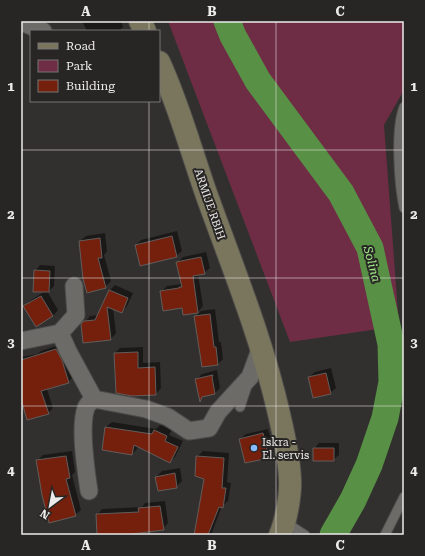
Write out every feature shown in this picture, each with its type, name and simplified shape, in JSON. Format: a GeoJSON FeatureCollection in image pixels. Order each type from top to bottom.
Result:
{"type":"FeatureCollection","features":[{"type":"Feature","properties":{"kind":"main road"},"geometry":{"type":"LineString","coordinates":[[140,21],[144,30]]}},
{"type":"Feature","properties":{"kind":"main road","name":"ARMIJE RBIH"},"geometry":{"type":"LineString","coordinates":[[160,66],[165,86],[206,193],[261,347],[271,380],[286,446],[291,480],[283,528]]}},
{"type":"Feature","properties":{"kind":"street"},"geometry":{"type":"LineString","coordinates":[[21,22],[41,30]]}},
{"type":"Feature","properties":{"kind":"street"},"geometry":{"type":"LineString","coordinates":[[21,341],[60,333],[76,315],[74,286]]}},
{"type":"Feature","properties":{"kind":"street"},"geometry":{"type":"LineString","coordinates":[[60,333],[94,399]]}},
{"type":"Feature","properties":{"kind":"street"},"geometry":{"type":"LineString","coordinates":[[94,399],[146,409],[168,417],[189,431],[209,428],[218,412],[250,377],[261,347]]}},
{"type":"Feature","properties":{"kind":"street"},"geometry":{"type":"LineString","coordinates":[[88,491],[83,439],[84,414],[86,406],[94,399]]}},
{"type":"Feature","properties":{"kind":"lane"},"geometry":{"type":"LineString","coordinates":[[404,107],[401,114],[399,145],[401,192],[404,208]]}},
{"type":"Feature","properties":{"kind":"lane"},"geometry":{"type":"LineString","coordinates":[[240,407],[250,377]]}},
{"type":"Feature","properties":{"kind":"lane"},"geometry":{"type":"LineString","coordinates":[[385,535],[404,497]]}},
{"type":"Feature","properties":{"kind":"lane"},"geometry":{"type":"LineString","coordinates":[[283,528],[305,535]]}},
{"type":"Feature","properties":{"kind":"green space"},"geometry":{"type":"Polygon","coordinates":[[[168,21],[404,21],[404,90],[384,125],[399,326],[290,342],[168,21]]]}},
{"type":"Feature","properties":{"kind":"building"},"geometry":{"type":"Polygon","coordinates":[[[172,236],[177,257],[140,266],[135,245],[172,236]]]}},
{"type":"Feature","properties":{"kind":"building"},"geometry":{"type":"Polygon","coordinates":[[[100,238],[102,258],[98,258],[106,288],[87,293],[83,279],[79,241],[100,238]]]}},
{"type":"Feature","properties":{"kind":"building"},"geometry":{"type":"Polygon","coordinates":[[[201,257],[205,274],[193,276],[198,313],[183,315],[182,308],[163,311],[160,291],[182,287],[176,262],[201,257]]]}},
{"type":"Feature","properties":{"kind":"building"},"geometry":{"type":"Polygon","coordinates":[[[34,270],[50,271],[49,292],[33,292],[34,270]]]}},
{"type":"Feature","properties":{"kind":"building"},"geometry":{"type":"Polygon","coordinates":[[[109,290],[128,298],[122,313],[107,307],[111,340],[83,343],[81,324],[84,321],[95,320],[109,290]]]}},
{"type":"Feature","properties":{"kind":"building"},"geometry":{"type":"Polygon","coordinates":[[[41,296],[53,316],[36,327],[23,306],[41,296]]]}},
{"type":"Feature","properties":{"kind":"building"},"geometry":{"type":"Polygon","coordinates":[[[210,314],[218,365],[202,367],[194,316],[210,314]]]}},
{"type":"Feature","properties":{"kind":"building"},"geometry":{"type":"Polygon","coordinates":[[[56,349],[62,360],[69,383],[41,391],[49,414],[27,420],[21,399],[21,360],[56,349]]]}},
{"type":"Feature","properties":{"kind":"building"},"geometry":{"type":"Polygon","coordinates":[[[138,352],[138,368],[155,367],[156,395],[132,396],[116,393],[114,353],[138,352]]]}},
{"type":"Feature","properties":{"kind":"building"},"geometry":{"type":"Polygon","coordinates":[[[326,373],[331,394],[313,398],[308,377],[326,373]]]}},
{"type":"Feature","properties":{"kind":"building"},"geometry":{"type":"Polygon","coordinates":[[[213,375],[212,377],[215,394],[202,397],[200,402],[195,379],[213,375]]]}},
{"type":"Feature","properties":{"kind":"building"},"geometry":{"type":"Polygon","coordinates":[[[105,427],[152,434],[154,430],[167,436],[165,441],[178,447],[170,463],[134,445],[132,455],[102,450],[105,427]]]}},
{"type":"Feature","properties":{"kind":"building","name":"Iskra - El. servis"},"geometry":{"type":"Polygon","coordinates":[[[263,433],[269,458],[245,463],[239,439],[263,433]]]}},
{"type":"Feature","properties":{"kind":"building"},"geometry":{"type":"Polygon","coordinates":[[[313,448],[334,448],[334,461],[313,461],[313,448]]]}},
{"type":"Feature","properties":{"kind":"building"},"geometry":{"type":"Polygon","coordinates":[[[66,456],[70,478],[66,479],[76,516],[49,523],[36,460],[66,456]]]}},
{"type":"Feature","properties":{"kind":"building"},"geometry":{"type":"Polygon","coordinates":[[[196,456],[224,458],[222,488],[226,488],[223,508],[219,507],[208,535],[194,535],[204,479],[195,476],[196,456]]]}},
{"type":"Feature","properties":{"kind":"building"},"geometry":{"type":"Polygon","coordinates":[[[175,473],[177,488],[158,491],[155,477],[175,473]]]}},
{"type":"Feature","properties":{"kind":"building"},"geometry":{"type":"Polygon","coordinates":[[[160,506],[164,530],[124,535],[97,535],[96,514],[139,512],[138,508],[160,506]]]}},
{"type":"Feature","properties":{"kind":"waterway","name":"Solina"},"geometry":{"type":"LineString","coordinates":[[227,21],[233,36],[258,81],[341,193],[370,248],[391,344],[392,382],[385,418],[369,465],[353,500],[333,535]]}},
{"type":"Feature","properties":{"kind":"place","name":"Iskra - El. servis"},"geometry":{"type":"Point","coordinates":[254,448]}}]}
